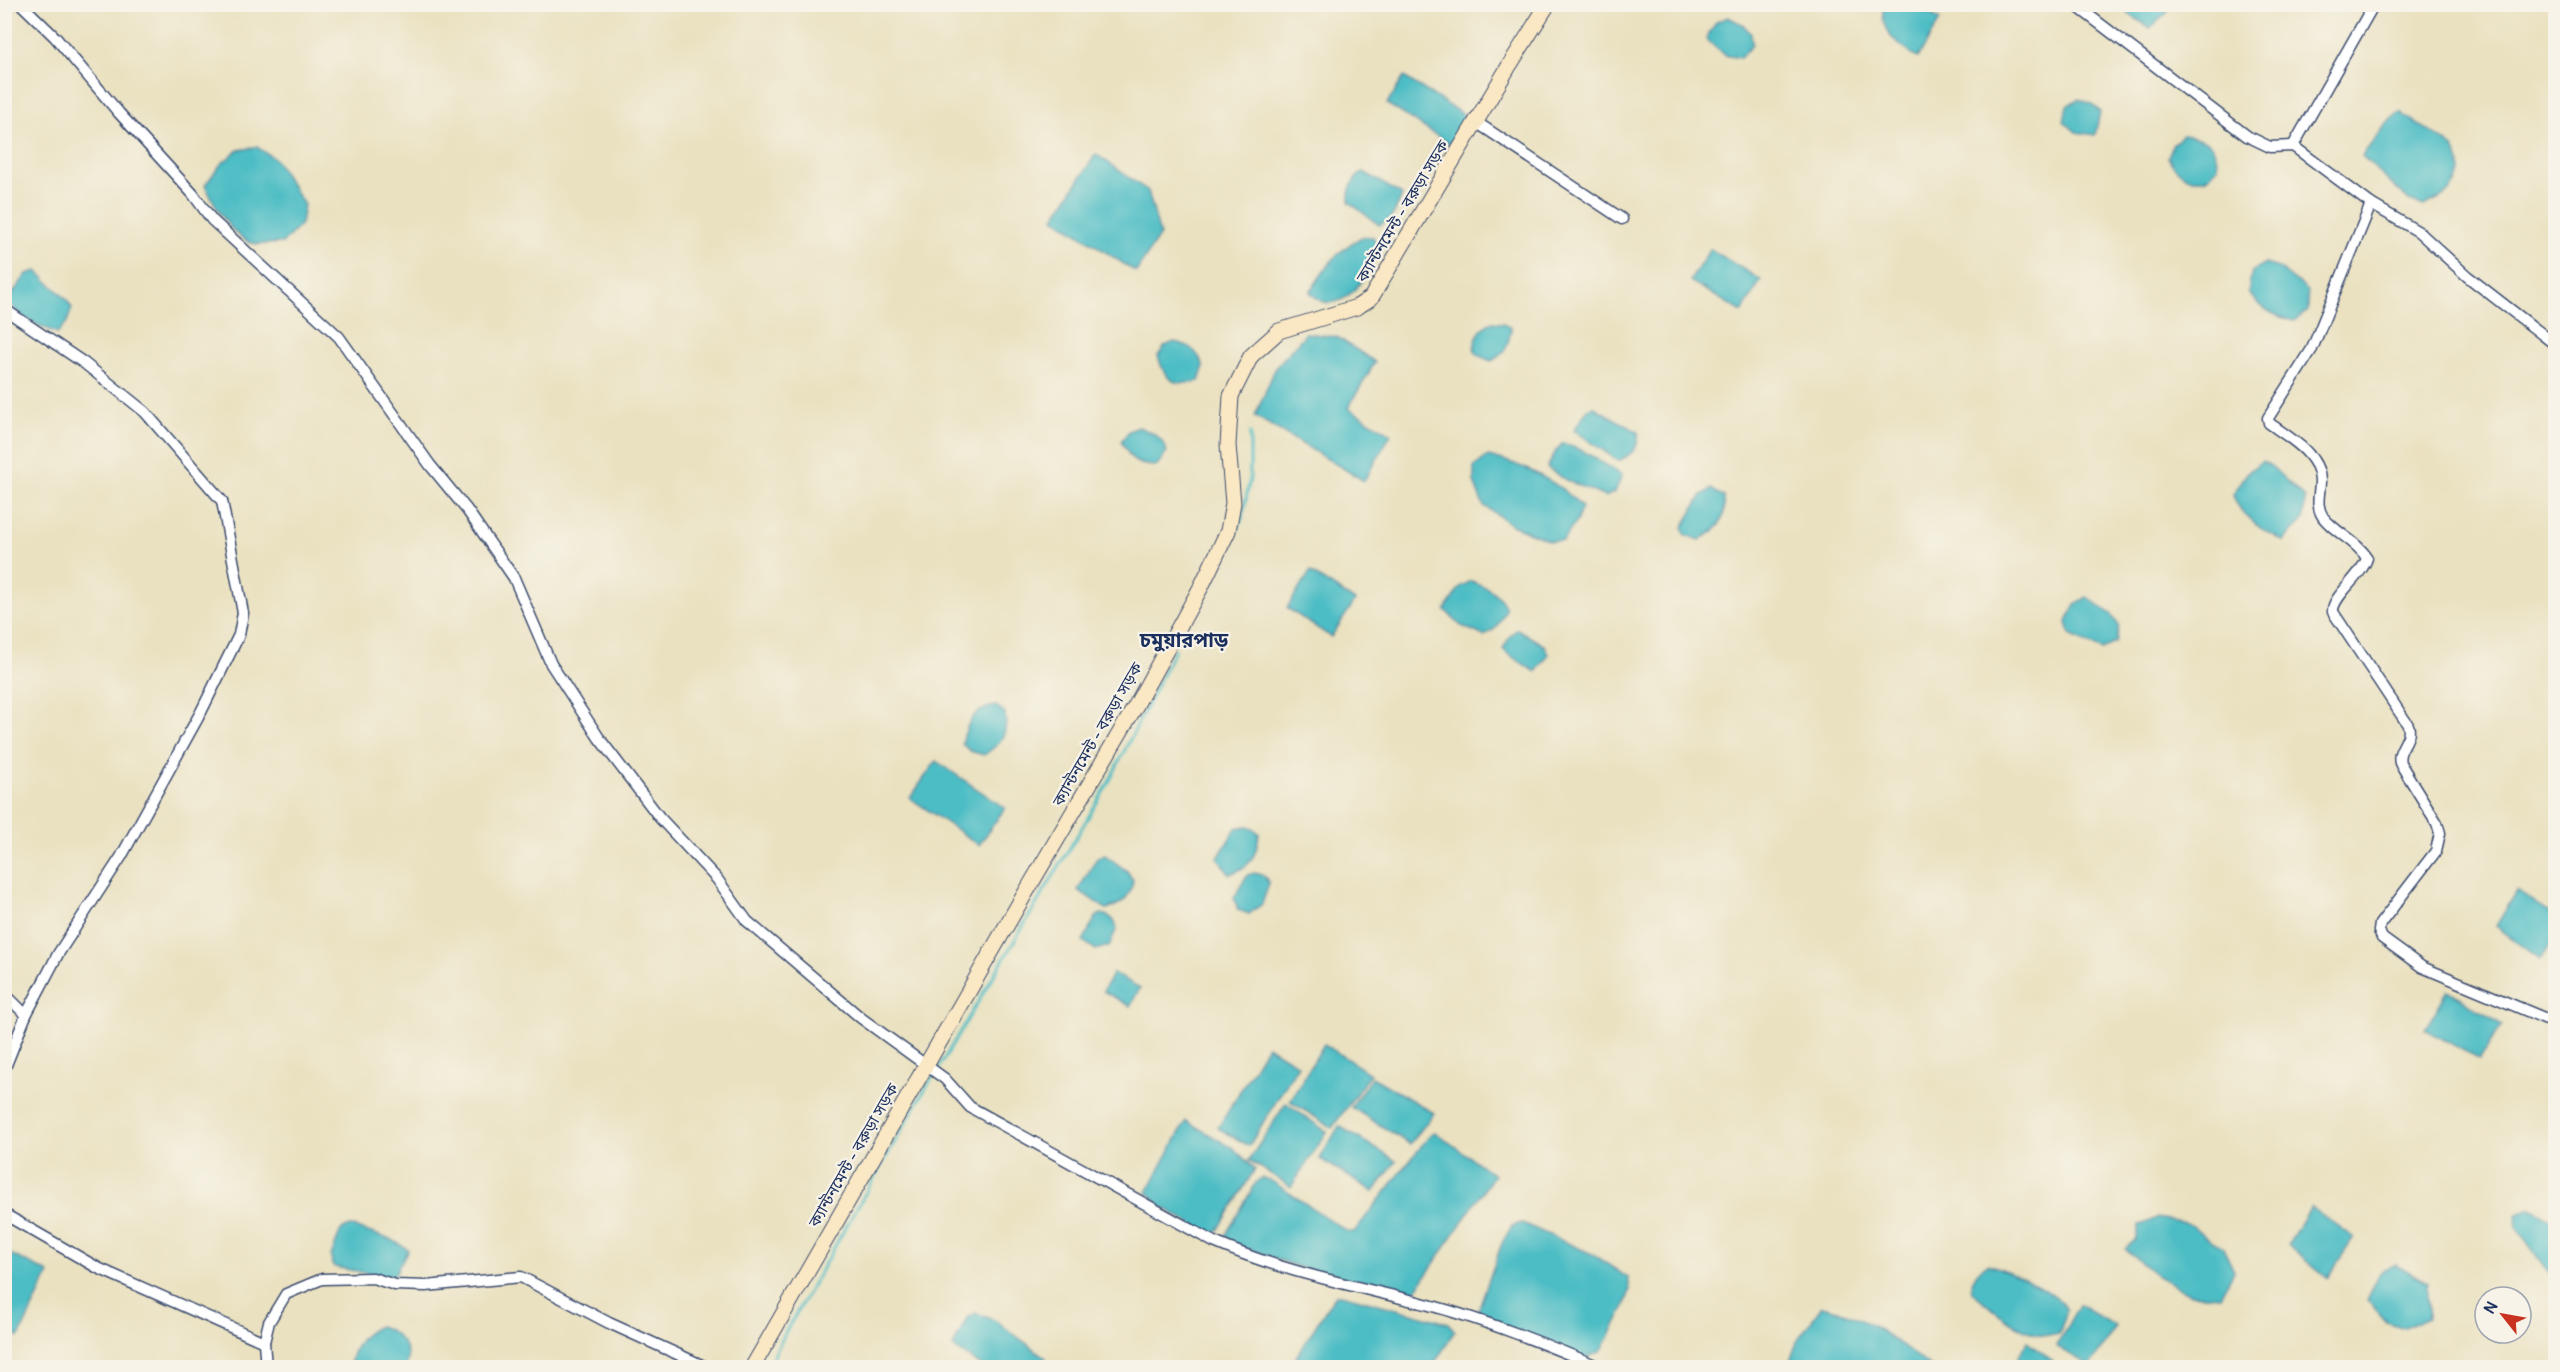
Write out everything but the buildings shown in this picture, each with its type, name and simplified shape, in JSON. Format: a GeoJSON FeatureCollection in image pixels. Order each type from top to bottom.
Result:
{"type":"FeatureCollection","features":[{"type":"Feature","properties":{"kind":"main road","name":"ক্যান্টনমেন্ট - বরুড়া সড়ক"},"geometry":{"type":"LineString","coordinates":[[752,1368],[1061,830],[1135,708],[1201,587],[1228,531],[1233,503],[1228,445],[1231,396],[1251,356],[1279,331],[1357,307],[1371,298],[1548,4]]}},
{"type":"Feature","properties":{"kind":"street"},"geometry":{"type":"LineString","coordinates":[[21,4],[55,37],[119,113],[193,194],[212,220],[339,337],[430,465],[467,510],[514,578],[551,664],[599,738],[660,818],[717,879],[747,921],[861,1018],[945,1079],[970,1107],[1214,1242],[1240,1254],[1382,1295],[1481,1320],[1602,1368]]}},
{"type":"Feature","properties":{"kind":"street"},"geometry":{"type":"LineString","coordinates":[[2074,4],[2247,136],[2270,147],[2293,146],[2371,204],[2419,232],[2467,276],[2556,345]]}},
{"type":"Feature","properties":{"kind":"street"},"geometry":{"type":"LineString","coordinates":[[2293,146],[2374,4]]}},
{"type":"Feature","properties":{"kind":"street"},"geometry":{"type":"LineString","coordinates":[[1476,123],[1622,219]]}},
{"type":"Feature","properties":{"kind":"street"},"geometry":{"type":"LineString","coordinates":[[2371,204],[2312,349],[2268,418],[2269,423],[2305,450],[2316,466],[2320,478],[2318,509],[2325,519],[2363,551],[2367,558],[2364,569],[2334,603],[2333,612],[2408,725],[2409,738],[2399,758],[2437,823],[2440,833],[2436,850],[2380,924],[2379,931],[2382,938],[2422,967],[2556,1023]]}},
{"type":"Feature","properties":{"kind":"street"},"geometry":{"type":"LineString","coordinates":[[4,309],[84,363],[145,412],[222,501],[243,613],[239,635],[201,712],[121,857],[58,954],[26,1015],[4,1070]]}},
{"type":"Feature","properties":{"kind":"street"},"geometry":{"type":"LineString","coordinates":[[4,993],[26,1015]]}},
{"type":"Feature","properties":{"kind":"street"},"geometry":{"type":"LineString","coordinates":[[4,1214],[98,1268],[264,1342]]}},
{"type":"Feature","properties":{"kind":"street"},"geometry":{"type":"LineString","coordinates":[[266,1368],[264,1342],[269,1322],[286,1294],[322,1279],[373,1278],[395,1285],[426,1286],[521,1277],[609,1323],[708,1368]]}},
{"type":"Feature","properties":{"kind":"water"},"geometry":{"type":"Polygon","coordinates":[[[1884,5],[1917,5],[1940,20],[1918,58],[1891,36],[1884,23],[1883,14],[1884,5]]]}},
{"type":"Feature","properties":{"kind":"water"},"geometry":{"type":"Polygon","coordinates":[[[2120,5],[2165,5],[2168,12],[2150,28],[2127,13],[2120,5]]]}},
{"type":"Feature","properties":{"kind":"water"},"geometry":{"type":"Polygon","coordinates":[[[1728,17],[1742,24],[1751,33],[1752,45],[1740,58],[1724,55],[1706,39],[1716,22],[1728,17]]]}},
{"type":"Feature","properties":{"kind":"water"},"geometry":{"type":"Polygon","coordinates":[[[1404,77],[1467,117],[1450,144],[1387,104],[1404,77]]]}},
{"type":"Feature","properties":{"kind":"water"},"geometry":{"type":"Polygon","coordinates":[[[2078,99],[2092,104],[2100,112],[2095,135],[2076,132],[2064,121],[2067,106],[2078,99]]]}},
{"type":"Feature","properties":{"kind":"water"},"geometry":{"type":"Polygon","coordinates":[[[2400,112],[2447,143],[2459,158],[2461,173],[2449,193],[2424,206],[2409,201],[2362,156],[2388,122],[2400,112]]]}},
{"type":"Feature","properties":{"kind":"water"},"geometry":{"type":"Polygon","coordinates":[[[2183,135],[2204,140],[2215,152],[2218,167],[2208,177],[2189,178],[2179,171],[2168,157],[2173,144],[2183,135]]]}},
{"type":"Feature","properties":{"kind":"water"},"geometry":{"type":"Polygon","coordinates":[[[257,147],[275,159],[304,205],[301,224],[283,243],[256,244],[241,237],[222,217],[205,185],[221,164],[238,150],[257,147]]]}},
{"type":"Feature","properties":{"kind":"water"},"geometry":{"type":"Polygon","coordinates":[[[1096,154],[1148,191],[1160,235],[1136,272],[1054,218],[1096,154]]]}},
{"type":"Feature","properties":{"kind":"water"},"geometry":{"type":"Polygon","coordinates":[[[1364,172],[1402,195],[1392,216],[1379,225],[1349,202],[1352,185],[1356,178],[1364,172]]]}},
{"type":"Feature","properties":{"kind":"water"},"geometry":{"type":"Polygon","coordinates":[[[1362,237],[1373,237],[1378,246],[1369,269],[1353,292],[1343,299],[1332,303],[1321,301],[1310,292],[1332,260],[1362,237]]]}},
{"type":"Feature","properties":{"kind":"water"},"geometry":{"type":"Polygon","coordinates":[[[1710,249],[1761,280],[1742,312],[1690,281],[1710,249]]]}},
{"type":"Feature","properties":{"kind":"water"},"geometry":{"type":"Polygon","coordinates":[[[2265,264],[2278,268],[2308,291],[2308,311],[2294,321],[2268,311],[2248,292],[2252,272],[2265,264]]]}},
{"type":"Feature","properties":{"kind":"water"},"geometry":{"type":"Polygon","coordinates":[[[37,271],[67,300],[72,308],[67,322],[58,333],[30,321],[18,313],[7,301],[27,274],[37,271]]]}},
{"type":"Feature","properties":{"kind":"water"},"geometry":{"type":"Polygon","coordinates":[[[1492,322],[1503,323],[1511,328],[1506,348],[1491,361],[1477,355],[1474,351],[1479,334],[1492,322]]]}},
{"type":"Feature","properties":{"kind":"water"},"geometry":{"type":"Polygon","coordinates":[[[1306,333],[1337,337],[1375,362],[1348,408],[1391,434],[1364,481],[1255,416],[1276,367],[1306,333]]]}},
{"type":"Feature","properties":{"kind":"water"},"geometry":{"type":"Polygon","coordinates":[[[1174,342],[1189,347],[1199,356],[1204,366],[1199,381],[1183,383],[1167,376],[1158,356],[1165,346],[1174,342]]]}},
{"type":"Feature","properties":{"kind":"water"},"geometry":{"type":"Polygon","coordinates":[[[1594,407],[1638,432],[1638,442],[1634,450],[1618,461],[1574,430],[1588,409],[1594,407]]]}},
{"type":"Feature","properties":{"kind":"water"},"geometry":{"type":"Polygon","coordinates":[[[1138,427],[1157,436],[1165,447],[1167,452],[1157,466],[1134,461],[1121,441],[1129,431],[1138,427]]]}},
{"type":"Feature","properties":{"kind":"water"},"geometry":{"type":"Polygon","coordinates":[[[1563,443],[1585,452],[1622,475],[1615,492],[1605,497],[1566,480],[1547,468],[1563,443]]]}},
{"type":"Feature","properties":{"kind":"water"},"geometry":{"type":"Polygon","coordinates":[[[1488,456],[1539,475],[1562,489],[1582,507],[1577,520],[1563,541],[1550,541],[1512,525],[1483,505],[1474,482],[1474,467],[1488,456]]]}},
{"type":"Feature","properties":{"kind":"water"},"geometry":{"type":"Polygon","coordinates":[[[2262,461],[2271,466],[2305,498],[2303,520],[2284,541],[2253,522],[2241,510],[2233,495],[2247,473],[2262,461]]]}},
{"type":"Feature","properties":{"kind":"water"},"geometry":{"type":"Polygon","coordinates":[[[1711,489],[1724,497],[1723,518],[1712,532],[1700,540],[1685,535],[1683,527],[1702,495],[1711,489]]]}},
{"type":"Feature","properties":{"kind":"water"},"geometry":{"type":"Polygon","coordinates":[[[1310,572],[1355,601],[1331,637],[1287,608],[1310,572]]]}},
{"type":"Feature","properties":{"kind":"water"},"geometry":{"type":"Polygon","coordinates":[[[1471,581],[1492,591],[1506,609],[1496,628],[1484,636],[1460,625],[1445,610],[1460,587],[1471,581]]]}},
{"type":"Feature","properties":{"kind":"water"},"geometry":{"type":"Polygon","coordinates":[[[2087,597],[2111,614],[2119,626],[2116,642],[2102,650],[2070,635],[2067,622],[2075,605],[2087,597]]]}},
{"type":"Feature","properties":{"kind":"water"},"geometry":{"type":"Polygon","coordinates":[[[1517,629],[1545,646],[1548,655],[1536,672],[1503,649],[1517,629]]]}},
{"type":"Feature","properties":{"kind":"water"},"geometry":{"type":"Polygon","coordinates":[[[996,706],[1005,713],[1006,727],[1002,738],[984,755],[970,751],[962,744],[969,723],[982,710],[996,706]]]}},
{"type":"Feature","properties":{"kind":"water"},"geometry":{"type":"Polygon","coordinates":[[[936,761],[1005,808],[979,845],[910,798],[936,761]]]}},
{"type":"Feature","properties":{"kind":"water"},"geometry":{"type":"Polygon","coordinates":[[[1248,826],[1259,833],[1257,848],[1248,864],[1229,874],[1218,858],[1236,828],[1248,826]]]}},
{"type":"Feature","properties":{"kind":"water"},"geometry":{"type":"Polygon","coordinates":[[[1105,855],[1127,871],[1133,880],[1128,896],[1117,905],[1106,909],[1078,890],[1097,858],[1105,855]]]}},
{"type":"Feature","properties":{"kind":"water"},"geometry":{"type":"Polygon","coordinates":[[[1255,873],[1264,876],[1269,883],[1262,904],[1249,914],[1238,910],[1234,898],[1247,875],[1255,873]]]}},
{"type":"Feature","properties":{"kind":"water"},"geometry":{"type":"Polygon","coordinates":[[[2517,891],[2555,917],[2555,939],[2540,959],[2496,926],[2517,891]]]}},
{"type":"Feature","properties":{"kind":"water"},"geometry":{"type":"Polygon","coordinates":[[[1101,914],[1112,918],[1117,928],[1109,946],[1096,950],[1083,941],[1096,917],[1101,914]]]}},
{"type":"Feature","properties":{"kind":"water"},"geometry":{"type":"Polygon","coordinates":[[[1113,973],[1140,988],[1130,1006],[1103,991],[1113,973]]]}},
{"type":"Feature","properties":{"kind":"water"},"geometry":{"type":"Polygon","coordinates":[[[2448,990],[2502,1025],[2480,1060],[2425,1029],[2448,990]]]}},
{"type":"Feature","properties":{"kind":"water"},"geometry":{"type":"Polygon","coordinates":[[[1324,1044],[1370,1074],[1332,1128],[1290,1101],[1324,1044]]]}},
{"type":"Feature","properties":{"kind":"water"},"geometry":{"type":"Polygon","coordinates":[[[1267,1046],[1298,1065],[1249,1146],[1218,1128],[1267,1046]]]}},
{"type":"Feature","properties":{"kind":"water"},"geometry":{"type":"Polygon","coordinates":[[[1372,1077],[1434,1113],[1410,1144],[1351,1107],[1372,1077]]]}},
{"type":"Feature","properties":{"kind":"water"},"geometry":{"type":"Polygon","coordinates":[[[1286,1103],[1327,1132],[1291,1187],[1249,1160],[1286,1103]]]}},
{"type":"Feature","properties":{"kind":"water"},"geometry":{"type":"Polygon","coordinates":[[[1186,1121],[1233,1148],[1255,1169],[1214,1237],[1162,1207],[1147,1192],[1186,1121]]]}},
{"type":"Feature","properties":{"kind":"water"},"geometry":{"type":"Polygon","coordinates":[[[1339,1126],[1396,1161],[1374,1192],[1320,1159],[1339,1126]]]}},
{"type":"Feature","properties":{"kind":"water"},"geometry":{"type":"Polygon","coordinates":[[[1435,1132],[1494,1175],[1412,1296],[1336,1280],[1241,1247],[1224,1238],[1257,1181],[1262,1178],[1270,1180],[1348,1232],[1354,1232],[1431,1134],[1435,1132]]]}},
{"type":"Feature","properties":{"kind":"water"},"geometry":{"type":"Polygon","coordinates":[[[2311,1207],[2354,1238],[2327,1278],[2287,1245],[2311,1207]]]}},
{"type":"Feature","properties":{"kind":"water"},"geometry":{"type":"Polygon","coordinates":[[[2531,1208],[2555,1222],[2554,1278],[2516,1227],[2517,1215],[2531,1208]]]}},
{"type":"Feature","properties":{"kind":"water"},"geometry":{"type":"Polygon","coordinates":[[[2156,1218],[2187,1223],[2223,1248],[2234,1271],[2220,1296],[2190,1294],[2156,1275],[2125,1249],[2135,1240],[2139,1226],[2156,1218]]]}},
{"type":"Feature","properties":{"kind":"water"},"geometry":{"type":"Polygon","coordinates":[[[1522,1223],[1592,1254],[1628,1278],[1630,1290],[1624,1308],[1601,1352],[1583,1359],[1481,1317],[1477,1313],[1502,1243],[1512,1226],[1522,1223]]]}},
{"type":"Feature","properties":{"kind":"water"},"geometry":{"type":"Polygon","coordinates":[[[350,1226],[392,1240],[408,1249],[395,1274],[390,1278],[332,1265],[331,1256],[341,1230],[350,1226]]]}},
{"type":"Feature","properties":{"kind":"water"},"geometry":{"type":"Polygon","coordinates":[[[4,1251],[49,1273],[19,1337],[5,1329],[4,1251]]]}},
{"type":"Feature","properties":{"kind":"water"},"geometry":{"type":"Polygon","coordinates":[[[1987,1264],[2031,1282],[2062,1303],[2067,1310],[2059,1334],[2035,1334],[2024,1329],[2002,1316],[1973,1293],[1970,1288],[1973,1281],[1978,1271],[1987,1264]]]}},
{"type":"Feature","properties":{"kind":"water"},"geometry":{"type":"Polygon","coordinates":[[[2396,1264],[2428,1283],[2428,1317],[2405,1328],[2387,1322],[2367,1300],[2380,1272],[2396,1264]]]}},
{"type":"Feature","properties":{"kind":"water"},"geometry":{"type":"Polygon","coordinates":[[[1335,1295],[1345,1295],[1448,1323],[1455,1331],[1432,1367],[1295,1367],[1295,1359],[1335,1295]]]}},
{"type":"Feature","properties":{"kind":"water"},"geometry":{"type":"Polygon","coordinates":[[[2079,1305],[2116,1326],[2090,1366],[2056,1346],[2079,1305]]]}},
{"type":"Feature","properties":{"kind":"water"},"geometry":{"type":"Polygon","coordinates":[[[1822,1306],[1866,1322],[1931,1367],[1788,1367],[1798,1339],[1822,1306]]]}},
{"type":"Feature","properties":{"kind":"water"},"geometry":{"type":"Polygon","coordinates":[[[976,1313],[996,1321],[1046,1358],[1041,1367],[983,1367],[953,1347],[967,1318],[976,1313]]]}},
{"type":"Feature","properties":{"kind":"water"},"geometry":{"type":"Polygon","coordinates":[[[379,1326],[392,1332],[402,1342],[407,1354],[405,1367],[350,1367],[353,1354],[362,1337],[379,1326]]]}},
{"type":"Feature","properties":{"kind":"water"},"geometry":{"type":"Polygon","coordinates":[[[2027,1342],[2053,1361],[2050,1367],[2013,1367],[2027,1342]]]}},
{"type":"Feature","properties":{"kind":"waterway"},"geometry":{"type":"LineString","coordinates":[[1207,591],[1242,519],[1250,479],[1250,433]]}},
{"type":"Feature","properties":{"kind":"waterway"},"geometry":{"type":"LineString","coordinates":[[938,1069],[1108,784],[1175,649]]}},
{"type":"Feature","properties":{"kind":"waterway"},"geometry":{"type":"LineString","coordinates":[[768,1368],[786,1331],[934,1074]]}},
{"type":"Feature","properties":{"kind":"district","name":"চমুয়ারপাড়"},"geometry":{"type":"Point","coordinates":[1184,640]}}]}
